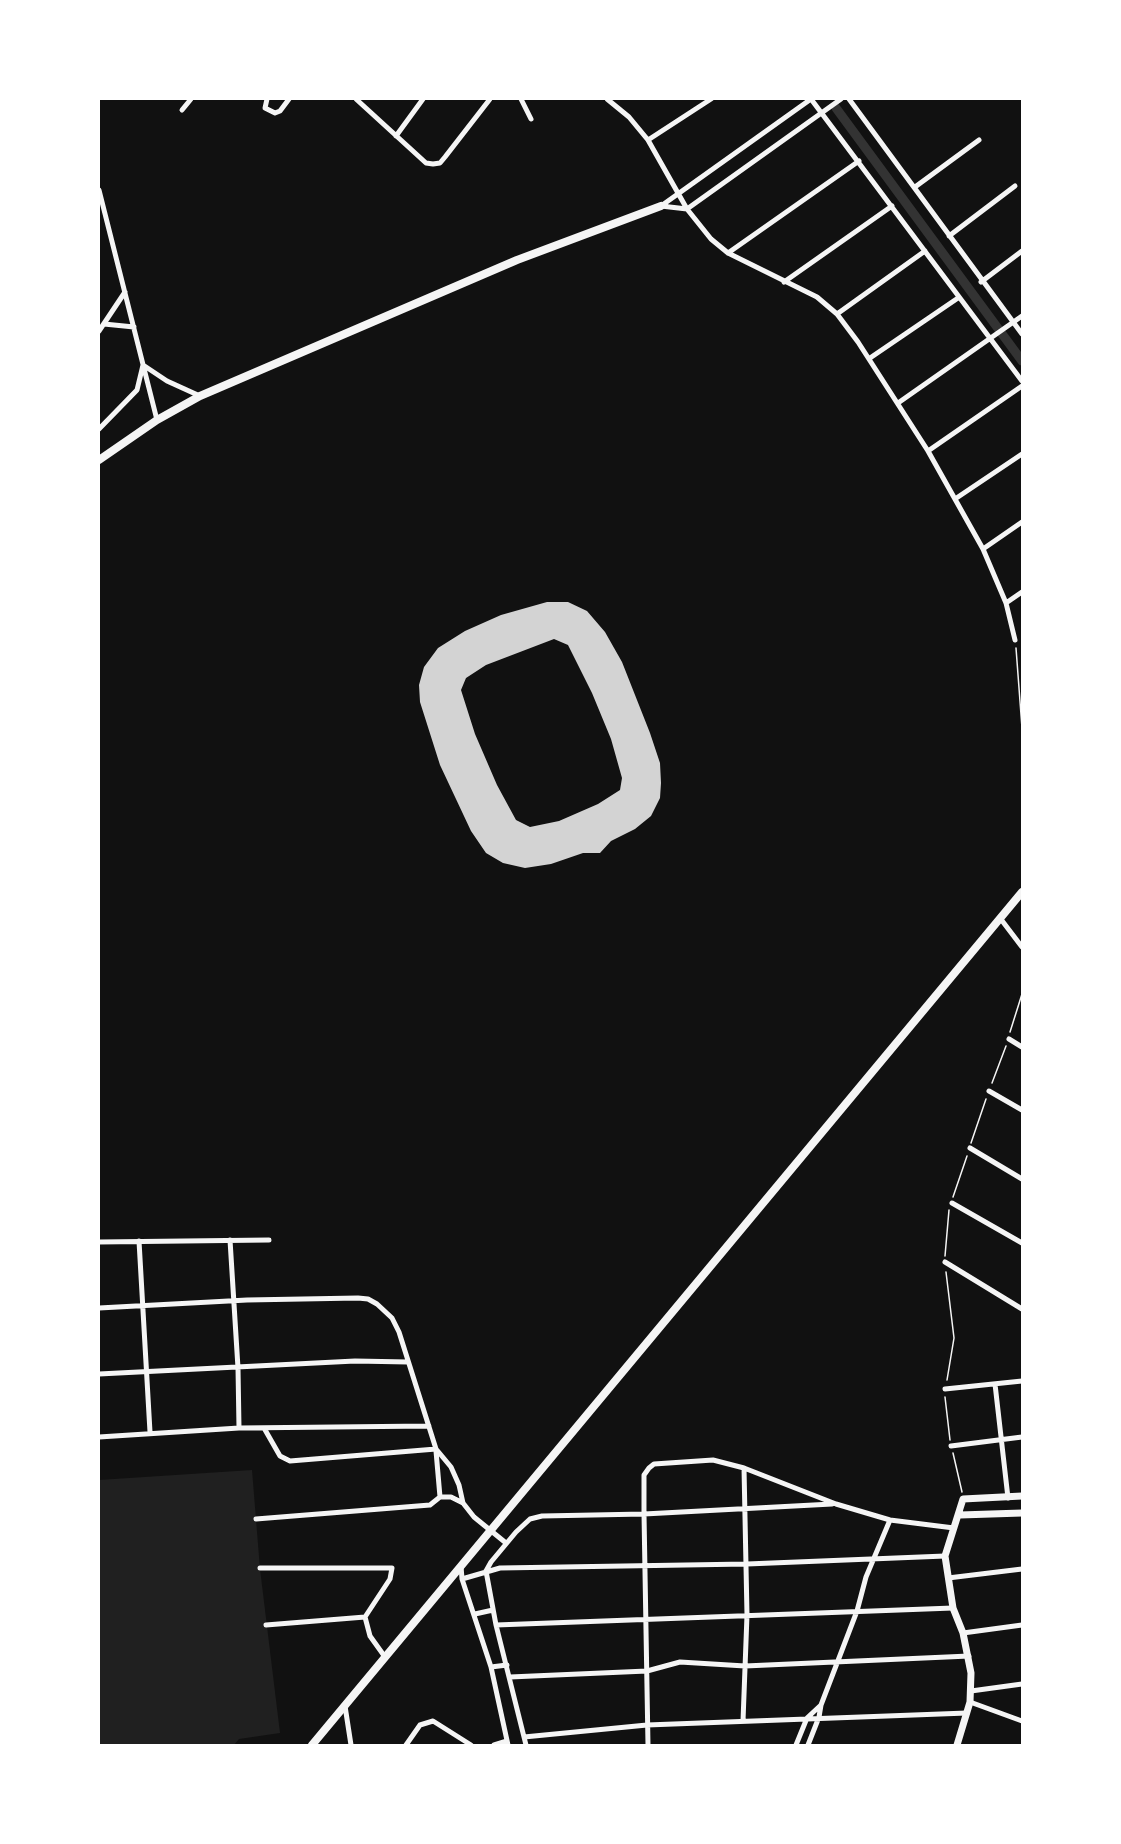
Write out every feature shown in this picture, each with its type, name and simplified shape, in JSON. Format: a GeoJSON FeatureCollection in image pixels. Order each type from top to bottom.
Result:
{"type":"FeatureCollection","features":[{"type":"Feature","properties":{"kind":"main road"},"geometry":{"type":"LineString","coordinates":[[101,457],[157,420],[200,396],[517,260],[661,206]]}},
{"type":"Feature","properties":{"kind":"main road"},"geometry":{"type":"LineString","coordinates":[[312,1745],[1022,891]]}},
{"type":"Feature","properties":{"kind":"street"},"geometry":{"type":"LineString","coordinates":[[182,111],[191,99]]}},
{"type":"Feature","properties":{"kind":"street"},"geometry":{"type":"LineString","coordinates":[[267,99],[265,108],[274,113],[280,111],[289,99]]}},
{"type":"Feature","properties":{"kind":"street"},"geometry":{"type":"LineString","coordinates":[[356,99],[426,163],[440,163],[490,99]]}},
{"type":"Feature","properties":{"kind":"street"},"geometry":{"type":"LineString","coordinates":[[396,136],[423,99]]}},
{"type":"Feature","properties":{"kind":"street"},"geometry":{"type":"LineString","coordinates":[[521,99],[531,119]]}},
{"type":"Feature","properties":{"kind":"street"},"geometry":{"type":"LineString","coordinates":[[648,140],[711,99]]}},
{"type":"Feature","properties":{"kind":"street"},"geometry":{"type":"LineString","coordinates":[[661,206],[811,99],[859,160],[958,298],[1022,381]]}},
{"type":"Feature","properties":{"kind":"street"},"geometry":{"type":"LineString","coordinates":[[661,206],[687,209],[841,99]]}},
{"type":"Feature","properties":{"kind":"street"},"geometry":{"type":"LineString","coordinates":[[849,99],[915,187],[981,282],[1022,334]]}},
{"type":"Feature","properties":{"kind":"street"},"geometry":{"type":"LineString","coordinates":[[610,100],[629,117],[648,140],[678,194],[702,230],[728,253],[817,297],[837,314],[870,358],[928,451],[983,549],[1006,603],[1015,640]]}},
{"type":"Feature","properties":{"kind":"street"},"geometry":{"type":"LineString","coordinates":[[915,187],[979,140]]}},
{"type":"Feature","properties":{"kind":"street"},"geometry":{"type":"LineString","coordinates":[[728,253],[859,160]]}},
{"type":"Feature","properties":{"kind":"street"},"geometry":{"type":"LineString","coordinates":[[949,236],[1015,186]]}},
{"type":"Feature","properties":{"kind":"street"},"geometry":{"type":"LineString","coordinates":[[99,190],[157,420]]}},
{"type":"Feature","properties":{"kind":"street"},"geometry":{"type":"LineString","coordinates":[[784,282],[892,206]]}},
{"type":"Feature","properties":{"kind":"street"},"geometry":{"type":"LineString","coordinates":[[837,314],[925,251]]}},
{"type":"Feature","properties":{"kind":"street"},"geometry":{"type":"LineString","coordinates":[[981,282],[1022,251]]}},
{"type":"Feature","properties":{"kind":"street"},"geometry":{"type":"LineString","coordinates":[[99,331],[125,292]]}},
{"type":"Feature","properties":{"kind":"street"},"geometry":{"type":"LineString","coordinates":[[870,358],[958,298]]}},
{"type":"Feature","properties":{"kind":"street"},"geometry":{"type":"LineString","coordinates":[[898,403],[1022,316]]}},
{"type":"Feature","properties":{"kind":"street"},"geometry":{"type":"LineString","coordinates":[[104,324],[134,327]]}},
{"type":"Feature","properties":{"kind":"street"},"geometry":{"type":"LineString","coordinates":[[143,365],[167,381],[200,396]]}},
{"type":"Feature","properties":{"kind":"street"},"geometry":{"type":"LineString","coordinates":[[99,429],[137,390],[143,365]]}},
{"type":"Feature","properties":{"kind":"street"},"geometry":{"type":"LineString","coordinates":[[928,451],[1022,386]]}},
{"type":"Feature","properties":{"kind":"street"},"geometry":{"type":"LineString","coordinates":[[955,499],[1022,454]]}},
{"type":"Feature","properties":{"kind":"street"},"geometry":{"type":"LineString","coordinates":[[983,549],[1022,522]]}},
{"type":"Feature","properties":{"kind":"street"},"geometry":{"type":"LineString","coordinates":[[1006,603],[1022,592]]}},
{"type":"Feature","properties":{"kind":"street"},"geometry":{"type":"LineString","coordinates":[[1000,918],[1022,947]]}},
{"type":"Feature","properties":{"kind":"street"},"geometry":{"type":"LineString","coordinates":[[1008,1039],[1022,1047]]}},
{"type":"Feature","properties":{"kind":"street"},"geometry":{"type":"LineString","coordinates":[[989,1091],[1022,1110]]}},
{"type":"Feature","properties":{"kind":"street"},"geometry":{"type":"LineString","coordinates":[[970,1148],[1022,1179]]}},
{"type":"Feature","properties":{"kind":"street"},"geometry":{"type":"LineString","coordinates":[[952,1203],[1022,1244]]}},
{"type":"Feature","properties":{"kind":"street"},"geometry":{"type":"LineString","coordinates":[[230,1240],[238,1368],[239,1428]]}},
{"type":"Feature","properties":{"kind":"street"},"geometry":{"type":"LineString","coordinates":[[99,1242],[269,1240]]}},
{"type":"Feature","properties":{"kind":"street"},"geometry":{"type":"LineString","coordinates":[[139,1241],[150,1432]]}},
{"type":"Feature","properties":{"kind":"street"},"geometry":{"type":"LineString","coordinates":[[945,1262],[1022,1309]]}},
{"type":"Feature","properties":{"kind":"street"},"geometry":{"type":"LineString","coordinates":[[99,1308],[234,1301],[368,1299],[392,1318],[408,1362],[436,1449],[438,1499]]}},
{"type":"Feature","properties":{"kind":"street"},"geometry":{"type":"LineString","coordinates":[[99,1374],[355,1361],[408,1362]]}},
{"type":"Feature","properties":{"kind":"street"},"geometry":{"type":"LineString","coordinates":[[945,1389],[1022,1381]]}},
{"type":"Feature","properties":{"kind":"street"},"geometry":{"type":"LineString","coordinates":[[995,1384],[1008,1498]]}},
{"type":"Feature","properties":{"kind":"street"},"geometry":{"type":"LineString","coordinates":[[99,1437],[239,1428],[429,1426]]}},
{"type":"Feature","properties":{"kind":"street"},"geometry":{"type":"LineString","coordinates":[[264,1428],[280,1456],[290,1461],[436,1449]]}},
{"type":"Feature","properties":{"kind":"street"},"geometry":{"type":"LineString","coordinates":[[951,1446],[1000,1442],[1022,1437]]}},
{"type":"Feature","properties":{"kind":"street"},"geometry":{"type":"LineString","coordinates":[[436,1449],[451,1467],[459,1485],[463,1503]]}},
{"type":"Feature","properties":{"kind":"street"},"geometry":{"type":"LineString","coordinates":[[648,1745],[644,1515],[645,1475],[654,1464],[694,1459],[713,1460],[744,1468],[836,1504],[890,1520],[954,1528]]}},
{"type":"Feature","properties":{"kind":"street"},"geometry":{"type":"LineString","coordinates":[[743,1721],[747,1615],[744,1468]]}},
{"type":"Feature","properties":{"kind":"street"},"geometry":{"type":"LineString","coordinates":[[957,1745],[970,1702],[969,1656],[953,1608],[945,1556],[960,1515],[963,1499],[1022,1496]]}},
{"type":"Feature","properties":{"kind":"street"},"geometry":{"type":"LineString","coordinates":[[256,1519],[430,1506],[438,1499],[451,1497],[463,1503],[474,1517],[506,1543]]}},
{"type":"Feature","properties":{"kind":"street"},"geometry":{"type":"LineString","coordinates":[[526,1745],[496,1625],[486,1571],[506,1543],[530,1519],[542,1516],[644,1515],[836,1504]]}},
{"type":"Feature","properties":{"kind":"street"},"geometry":{"type":"LineString","coordinates":[[960,1515],[1022,1513]]}},
{"type":"Feature","properties":{"kind":"street"},"geometry":{"type":"LineString","coordinates":[[808,1745],[819,1717],[820,1704],[856,1611],[866,1577],[890,1520]]}},
{"type":"Feature","properties":{"kind":"street"},"geometry":{"type":"LineString","coordinates":[[462,1579],[500,1568],[646,1567],[945,1556]]}},
{"type":"Feature","properties":{"kind":"street"},"geometry":{"type":"LineString","coordinates":[[461,1566],[462,1579],[491,1667],[508,1743],[494,1745]]}},
{"type":"Feature","properties":{"kind":"street"},"geometry":{"type":"LineString","coordinates":[[260,1569],[389,1568],[392,1572],[390,1579],[365,1617],[370,1636],[385,1657]]}},
{"type":"Feature","properties":{"kind":"street"},"geometry":{"type":"LineString","coordinates":[[948,1578],[1022,1569]]}},
{"type":"Feature","properties":{"kind":"street"},"geometry":{"type":"LineString","coordinates":[[496,1625],[953,1608]]}},
{"type":"Feature","properties":{"kind":"street"},"geometry":{"type":"LineString","coordinates":[[475,1614],[493,1610]]}},
{"type":"Feature","properties":{"kind":"street"},"geometry":{"type":"LineString","coordinates":[[266,1625],[365,1617]]}},
{"type":"Feature","properties":{"kind":"street"},"geometry":{"type":"LineString","coordinates":[[963,1633],[1022,1625]]}},
{"type":"Feature","properties":{"kind":"street"},"geometry":{"type":"LineString","coordinates":[[510,1677],[647,1671],[680,1662],[745,1666],[969,1656]]}},
{"type":"Feature","properties":{"kind":"street"},"geometry":{"type":"LineString","coordinates":[[491,1667],[507,1665]]}},
{"type":"Feature","properties":{"kind":"street"},"geometry":{"type":"LineString","coordinates":[[971,1690],[1022,1684]]}},
{"type":"Feature","properties":{"kind":"street"},"geometry":{"type":"LineString","coordinates":[[970,1702],[1022,1721]]}},
{"type":"Feature","properties":{"kind":"street"},"geometry":{"type":"LineString","coordinates":[[796,1745],[807,1718],[820,1704]]}},
{"type":"Feature","properties":{"kind":"street"},"geometry":{"type":"LineString","coordinates":[[345,1706],[352,1744]]}},
{"type":"Feature","properties":{"kind":"street"},"geometry":{"type":"LineString","coordinates":[[524,1737],[647,1725],[967,1713]]}},
{"type":"Feature","properties":{"kind":"street"},"geometry":{"type":"LineString","coordinates":[[406,1745],[420,1725],[433,1721],[471,1745]]}},
{"type":"Feature","properties":{"kind":"path"},"geometry":{"type":"LineString","coordinates":[[1015,640],[1022,728]]}},
{"type":"Feature","properties":{"kind":"path"},"geometry":{"type":"LineString","coordinates":[[963,1499],[951,1446],[945,1389],[954,1338],[945,1262],[946,1225],[1022,994]]}},
{"type":"Feature","properties":{"kind":"shaded area"},"geometry":{"type":"Polygon","coordinates":[[[252,1470],[260,1569],[280,1733],[239,1739],[234,1745],[99,1745],[99,1480],[252,1470]]]}},
{"type":"Feature","properties":{"kind":"building"},"geometry":{"type":"Polygon","coordinates":[[[547,602],[568,602],[587,611],[605,632],[622,662],[660,763],[660,798],[651,816],[635,829],[611,841],[600,853],[583,853],[551,864],[525,868],[503,863],[486,853],[471,831],[440,765],[420,702],[419,685],[424,667],[438,648],[465,631],[501,615],[547,602]],[[554,639],[486,665],[466,678],[461,690],[475,734],[497,785],[516,820],[530,827],[559,821],[598,804],[620,790],[622,778],[611,739],[592,693],[568,645],[554,639]]]}},
{"type":"Feature","properties":{"kind":"waterway"},"geometry":{"type":"LineString","coordinates":[[836,108],[1022,361]]}}]}
